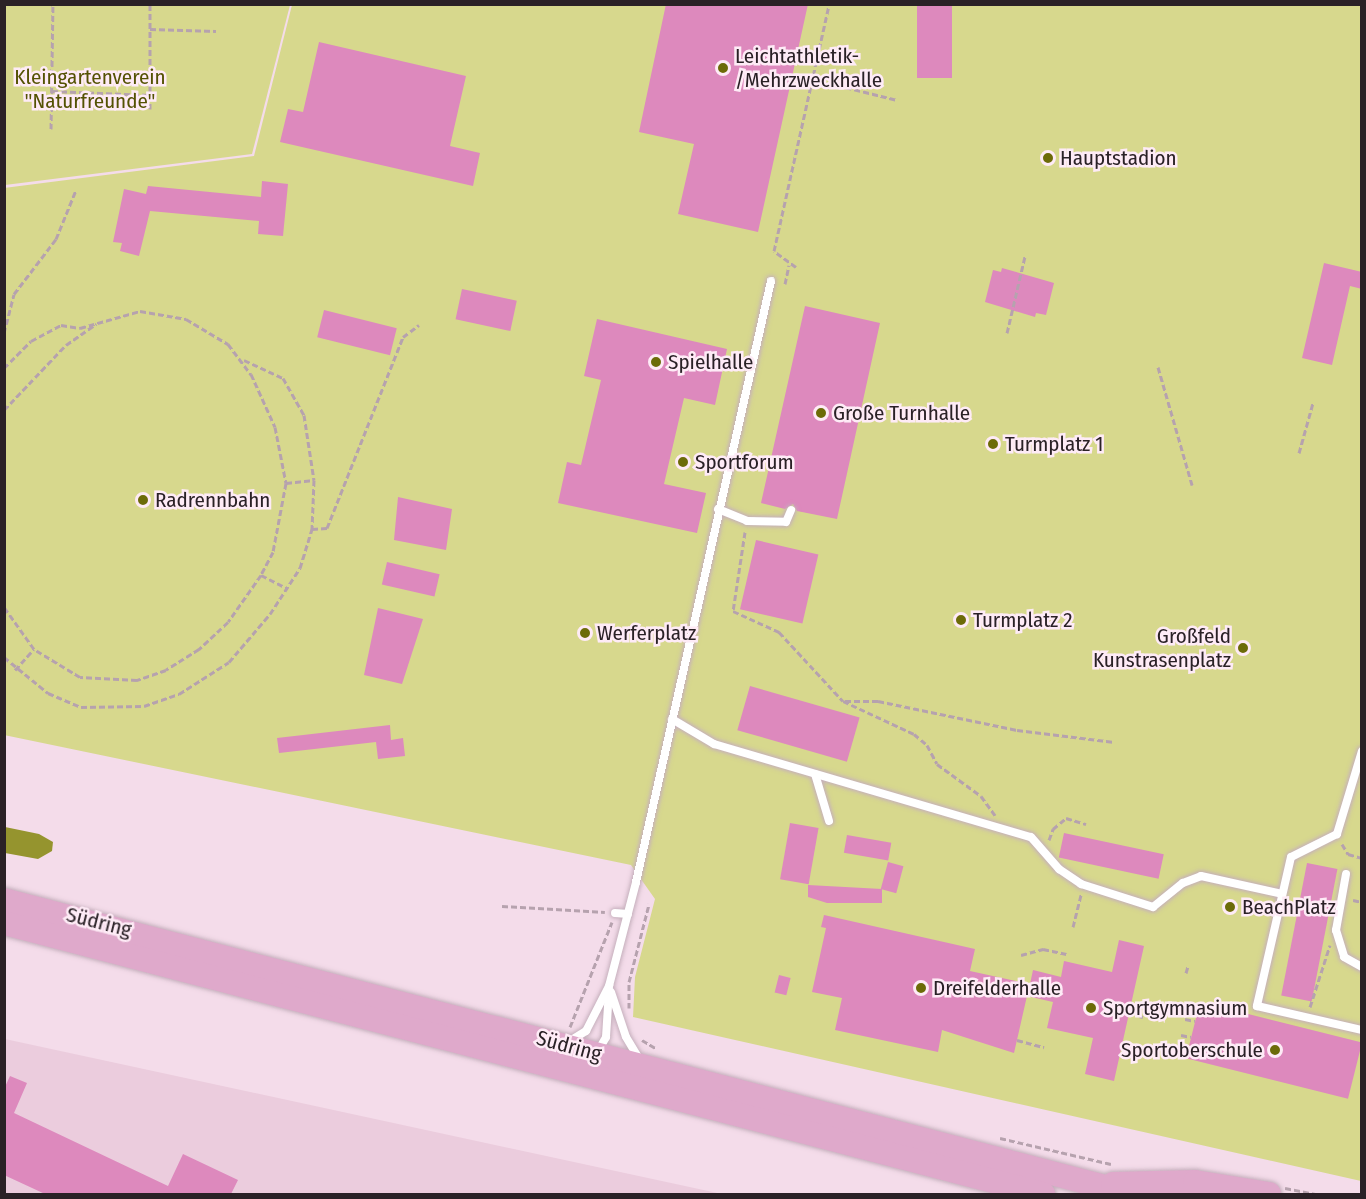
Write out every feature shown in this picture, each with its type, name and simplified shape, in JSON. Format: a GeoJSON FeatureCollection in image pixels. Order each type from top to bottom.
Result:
{"type":"FeatureCollection","features":[{"type":"Feature","properties":{"kind":"main road","name":"Südring"},"geometry":{"type":"LineString","coordinates":[[4,900],[566,1032],[645,1066],[1132,1194]]}},
{"type":"Feature","properties":{"kind":"main road","name":"Südring"},"geometry":{"type":"LineString","coordinates":[[10,925],[566,1072],[1043,1194]]}},
{"type":"Feature","properties":{"kind":"main road"},"geometry":{"type":"LineString","coordinates":[[1091,1184],[1195,1182],[1276,1191]]}},
{"type":"Feature","properties":{"kind":"lane"},"geometry":{"type":"LineString","coordinates":[[566,1072],[591,1042],[628,914],[771,280]]}},
{"type":"Feature","properties":{"kind":"lane"},"geometry":{"type":"LineString","coordinates":[[718,509],[747,521],[786,522],[791,510]]}},
{"type":"Feature","properties":{"kind":"lane"},"geometry":{"type":"LineString","coordinates":[[672,719],[714,744],[1032,837],[1045,853],[1081,884],[1153,907],[1183,883],[1201,876],[1282,894]]}},
{"type":"Feature","properties":{"kind":"lane"},"geometry":{"type":"LineString","coordinates":[[1362,751],[1337,834],[1296,851],[1282,894],[1257,1006],[1362,1030]]}},
{"type":"Feature","properties":{"kind":"lane"},"geometry":{"type":"LineString","coordinates":[[815,774],[829,821]]}},
{"type":"Feature","properties":{"kind":"lane"},"geometry":{"type":"LineString","coordinates":[[1347,874],[1336,930],[1344,957],[1362,967]]}},
{"type":"Feature","properties":{"kind":"lane"},"geometry":{"type":"LineString","coordinates":[[615,913],[628,914]]}},
{"type":"Feature","properties":{"kind":"lane"},"geometry":{"type":"LineString","coordinates":[[609,986],[626,1037],[645,1066]]}},
{"type":"Feature","properties":{"kind":"lane"},"geometry":{"type":"LineString","coordinates":[[591,1042],[606,1037],[609,986]]}},
{"type":"Feature","properties":{"kind":"path"},"geometry":{"type":"LineString","coordinates":[[51,129],[53,4]]}},
{"type":"Feature","properties":{"kind":"path"},"geometry":{"type":"LineString","coordinates":[[150,4],[150,109]]}},
{"type":"Feature","properties":{"kind":"path"},"geometry":{"type":"LineString","coordinates":[[796,267],[789,265],[774,251],[829,4]]}},
{"type":"Feature","properties":{"kind":"path"},"geometry":{"type":"LineString","coordinates":[[150,29],[216,31]]}},
{"type":"Feature","properties":{"kind":"path"},"geometry":{"type":"LineString","coordinates":[[837,85],[897,100]]}},
{"type":"Feature","properties":{"kind":"path"},"geometry":{"type":"LineString","coordinates":[[52,91],[150,95]]}},
{"type":"Feature","properties":{"kind":"path"},"geometry":{"type":"LineString","coordinates":[[4,333],[14,294],[56,239],[76,190]]}},
{"type":"Feature","properties":{"kind":"path"},"geometry":{"type":"LineString","coordinates":[[1007,333],[1025,256]]}},
{"type":"Feature","properties":{"kind":"path"},"geometry":{"type":"LineString","coordinates":[[785,284],[789,265]]}},
{"type":"Feature","properties":{"kind":"path"},"geometry":{"type":"LineString","coordinates":[[4,368],[31,341],[61,326],[80,328],[140,311],[186,319],[209,329],[242,360],[283,378],[304,415],[315,480],[309,546],[288,590],[229,662],[179,694],[144,706],[81,707],[48,693],[15,670],[4,657]]}},
{"type":"Feature","properties":{"kind":"path"},"geometry":{"type":"LineString","coordinates":[[4,410],[66,345],[103,320]]}},
{"type":"Feature","properties":{"kind":"path"},"geometry":{"type":"LineString","coordinates":[[312,529],[327,528],[403,338],[419,325]]}},
{"type":"Feature","properties":{"kind":"path"},"geometry":{"type":"LineString","coordinates":[[4,607],[34,649],[80,677],[137,680],[166,670],[199,649],[228,622],[261,575],[273,552],[286,483],[275,427],[242,360]]}},
{"type":"Feature","properties":{"kind":"path"},"geometry":{"type":"LineString","coordinates":[[1158,367],[1192,485]]}},
{"type":"Feature","properties":{"kind":"path"},"geometry":{"type":"LineString","coordinates":[[1299,453],[1313,403]]}},
{"type":"Feature","properties":{"kind":"path"},"geometry":{"type":"LineString","coordinates":[[286,483],[315,480]]}},
{"type":"Feature","properties":{"kind":"path"},"geometry":{"type":"LineString","coordinates":[[747,521],[733,611],[779,632],[843,701],[914,734],[927,745],[937,764],[981,796],[1005,828]]}},
{"type":"Feature","properties":{"kind":"path"},"geometry":{"type":"LineString","coordinates":[[261,575],[288,590]]}},
{"type":"Feature","properties":{"kind":"path"},"geometry":{"type":"LineString","coordinates":[[15,670],[34,649]]}},
{"type":"Feature","properties":{"kind":"path"},"geometry":{"type":"LineString","coordinates":[[843,701],[878,701],[1017,730],[1114,742]]}},
{"type":"Feature","properties":{"kind":"path"},"geometry":{"type":"LineString","coordinates":[[1045,853],[1053,829],[1066,818],[1086,824]]}},
{"type":"Feature","properties":{"kind":"path"},"geometry":{"type":"LineString","coordinates":[[1337,834],[1348,854],[1362,858]]}},
{"type":"Feature","properties":{"kind":"path"},"geometry":{"type":"LineString","coordinates":[[1073,927],[1082,890]]}},
{"type":"Feature","properties":{"kind":"path"},"geometry":{"type":"LineString","coordinates":[[635,1033],[629,982],[649,904]]}},
{"type":"Feature","properties":{"kind":"path"},"geometry":{"type":"LineString","coordinates":[[502,906],[615,913],[566,1032],[591,1042]]}},
{"type":"Feature","properties":{"kind":"path"},"geometry":{"type":"LineString","coordinates":[[1308,1018],[1319,967],[1336,930]]}},
{"type":"Feature","properties":{"kind":"path"},"geometry":{"type":"LineString","coordinates":[[1022,955],[1042,949],[1066,954]]}},
{"type":"Feature","properties":{"kind":"path"},"geometry":{"type":"LineString","coordinates":[[1186,973],[1188,966]]}},
{"type":"Feature","properties":{"kind":"path"},"geometry":{"type":"LineString","coordinates":[[1185,1018],[1195,1021]]}},
{"type":"Feature","properties":{"kind":"path"},"geometry":{"type":"LineString","coordinates":[[626,1037],[635,1033]]}},
{"type":"Feature","properties":{"kind":"path"},"geometry":{"type":"LineString","coordinates":[[635,1033],[668,1053]]}},
{"type":"Feature","properties":{"kind":"path"},"geometry":{"type":"LineString","coordinates":[[1181,1035],[1191,1037]]}},
{"type":"Feature","properties":{"kind":"path"},"geometry":{"type":"LineString","coordinates":[[1017,1040],[1044,1047]]}},
{"type":"Feature","properties":{"kind":"path"},"geometry":{"type":"LineString","coordinates":[[992,1136],[1119,1167]]}},
{"type":"Feature","properties":{"kind":"path"},"geometry":{"type":"LineString","coordinates":[[1276,1191],[1316,1194]]}},
{"type":"Feature","properties":{"kind":"shaded area"},"geometry":{"type":"Polygon","coordinates":[[[5,827],[39,834],[53,842],[52,851],[38,859],[5,853],[5,827]]]}},
{"type":"Feature","properties":{"kind":"shaded area"},"geometry":{"type":"Polygon","coordinates":[[[5,1039],[722,1194],[5,1194],[5,1039]]]}},
{"type":"Feature","properties":{"kind":"green space","name":"Kleingartenverein \"Naturfreunde\""},"geometry":{"type":"Polygon","coordinates":[[[4,5],[290,5],[252,154],[5,185],[4,5]]]}},
{"type":"Feature","properties":{"kind":"green space","name":"Sportforum"},"geometry":{"type":"Polygon","coordinates":[[[292,5],[1361,5],[1361,1181],[633,1017],[635,977],[655,899],[631,865],[4,735],[4,188],[254,156],[292,5]]]}},
{"type":"Feature","properties":{"kind":"building","name":"Leichtathletik- /Mehrzweckhalle"},"geometry":{"type":"Polygon","coordinates":[[[666,4],[808,4],[758,232],[678,214],[694,144],[639,132],[666,4]]]}},
{"type":"Feature","properties":{"kind":"building"},"geometry":{"type":"Polygon","coordinates":[[[917,4],[952,4],[952,78],[917,78],[917,4]]]}},
{"type":"Feature","properties":{"kind":"building"},"geometry":{"type":"Polygon","coordinates":[[[319,42],[466,76],[450,146],[480,153],[473,186],[280,142],[288,109],[303,112],[319,42]]]}},
{"type":"Feature","properties":{"kind":"building"},"geometry":{"type":"Polygon","coordinates":[[[262,181],[288,184],[283,236],[258,234],[259,221],[150,211],[139,256],[120,251],[122,243],[113,242],[124,189],[146,194],[148,186],[261,197],[262,181]]]}},
{"type":"Feature","properties":{"kind":"building"},"geometry":{"type":"Polygon","coordinates":[[[1324,263],[1362,272],[1362,289],[1350,286],[1332,365],[1302,358],[1324,263]]]}},
{"type":"Feature","properties":{"kind":"building"},"geometry":{"type":"Polygon","coordinates":[[[1002,268],[1054,283],[1046,315],[1036,313],[1035,317],[985,302],[993,270],[1001,272],[1002,268]]]}},
{"type":"Feature","properties":{"kind":"building"},"geometry":{"type":"Polygon","coordinates":[[[462,289],[517,301],[510,331],[456,319],[462,289]]]}},
{"type":"Feature","properties":{"kind":"building","name":"Große Turnhalle"},"geometry":{"type":"Polygon","coordinates":[[[805,306],[880,323],[837,519],[797,511],[793,504],[785,509],[761,503],[805,306]]]}},
{"type":"Feature","properties":{"kind":"building"},"geometry":{"type":"Polygon","coordinates":[[[324,310],[397,328],[390,355],[317,337],[324,310]]]}},
{"type":"Feature","properties":{"kind":"building"},"geometry":{"type":"Polygon","coordinates":[[[597,319],[727,349],[715,405],[684,398],[664,484],[706,493],[697,533],[558,503],[567,462],[581,465],[601,380],[584,376],[597,319]]]}},
{"type":"Feature","properties":{"kind":"building"},"geometry":{"type":"Polygon","coordinates":[[[398,497],[452,509],[446,550],[394,540],[398,497]]]}},
{"type":"Feature","properties":{"kind":"building"},"geometry":{"type":"Polygon","coordinates":[[[756,540],[818,554],[802,624],[740,609],[756,540]]]}},
{"type":"Feature","properties":{"kind":"building"},"geometry":{"type":"Polygon","coordinates":[[[387,562],[440,574],[434,597],[382,584],[387,562]]]}},
{"type":"Feature","properties":{"kind":"building"},"geometry":{"type":"Polygon","coordinates":[[[378,608],[423,619],[402,684],[364,675],[378,608]]]}},
{"type":"Feature","properties":{"kind":"building"},"geometry":{"type":"Polygon","coordinates":[[[750,686],[860,717],[847,762],[737,730],[750,686]]]}},
{"type":"Feature","properties":{"kind":"building"},"geometry":{"type":"Polygon","coordinates":[[[390,725],[391,740],[403,738],[405,756],[378,759],[376,742],[279,753],[277,738],[390,725]]]}},
{"type":"Feature","properties":{"kind":"building"},"geometry":{"type":"Polygon","coordinates":[[[790,823],[819,828],[809,884],[780,879],[790,823]]]}},
{"type":"Feature","properties":{"kind":"building"},"geometry":{"type":"Polygon","coordinates":[[[1064,833],[1164,854],[1159,879],[1059,857],[1064,833]]]}},
{"type":"Feature","properties":{"kind":"building"},"geometry":{"type":"Polygon","coordinates":[[[847,835],[891,843],[888,861],[844,853],[847,835]]]}},
{"type":"Feature","properties":{"kind":"building"},"geometry":{"type":"Polygon","coordinates":[[[888,862],[903,866],[896,893],[881,889],[888,862]]]}},
{"type":"Feature","properties":{"kind":"building"},"geometry":{"type":"Polygon","coordinates":[[[1307,863],[1337,869],[1312,1001],[1281,996],[1307,863]]]}},
{"type":"Feature","properties":{"kind":"building"},"geometry":{"type":"Polygon","coordinates":[[[808,885],[882,889],[882,903],[827,903],[808,897],[808,885]]]}},
{"type":"Feature","properties":{"kind":"building","name":"Dreifelderhalle"},"geometry":{"type":"Polygon","coordinates":[[[824,915],[975,949],[970,971],[1030,984],[1033,970],[1061,977],[1064,961],[1112,972],[1119,940],[1144,946],[1114,1081],[1085,1074],[1093,1038],[1047,1028],[1053,1002],[1027,996],[1014,1053],[942,1030],[938,1052],[835,1030],[842,998],[812,992],[826,928],[821,927],[824,915]]]}},
{"type":"Feature","properties":{"kind":"building"},"geometry":{"type":"Polygon","coordinates":[[[779,975],[791,978],[786,995],[775,992],[779,975]]]}},
{"type":"Feature","properties":{"kind":"building","name":"Sportoberschule"},"geometry":{"type":"Polygon","coordinates":[[[1200,1002],[1362,1042],[1348,1099],[1186,1058],[1200,1002]]]}},
{"type":"Feature","properties":{"kind":"building"},"geometry":{"type":"Polygon","coordinates":[[[10,1076],[27,1083],[14,1113],[168,1186],[183,1154],[238,1180],[231,1194],[45,1194],[4,1175],[4,1089],[10,1076]]]}},
{"type":"Feature","properties":{"kind":"place","name":"Leichtathletik- /Mehrzweckhalle"},"geometry":{"type":"Point","coordinates":[723,68]}},
{"type":"Feature","properties":{"kind":"place","name":"Hauptstadion"},"geometry":{"type":"Point","coordinates":[1048,158]}},
{"type":"Feature","properties":{"kind":"place","name":"Spielhalle"},"geometry":{"type":"Point","coordinates":[656,362]}},
{"type":"Feature","properties":{"kind":"place","name":"Große Turnhalle"},"geometry":{"type":"Point","coordinates":[821,413]}},
{"type":"Feature","properties":{"kind":"place","name":"Turmplatz 1"},"geometry":{"type":"Point","coordinates":[993,444]}},
{"type":"Feature","properties":{"kind":"place","name":"Sportforum"},"geometry":{"type":"Point","coordinates":[683,462]}},
{"type":"Feature","properties":{"kind":"place","name":"Radrennbahn"},"geometry":{"type":"Point","coordinates":[143,500]}},
{"type":"Feature","properties":{"kind":"place","name":"Turmplatz 2"},"geometry":{"type":"Point","coordinates":[961,620]}},
{"type":"Feature","properties":{"kind":"place","name":"Werferplatz"},"geometry":{"type":"Point","coordinates":[585,633]}},
{"type":"Feature","properties":{"kind":"place","name":"Großfeld Kunstrasenplatz"},"geometry":{"type":"Point","coordinates":[1243,648]}},
{"type":"Feature","properties":{"kind":"place","name":"BeachPlatz"},"geometry":{"type":"Point","coordinates":[1230,907]}},
{"type":"Feature","properties":{"kind":"place","name":"Dreifelderhalle"},"geometry":{"type":"Point","coordinates":[921,988]}},
{"type":"Feature","properties":{"kind":"place","name":"Sportgymnasium"},"geometry":{"type":"Point","coordinates":[1091,1008]}},
{"type":"Feature","properties":{"kind":"place","name":"Sportoberschule"},"geometry":{"type":"Point","coordinates":[1275,1050]}}]}
